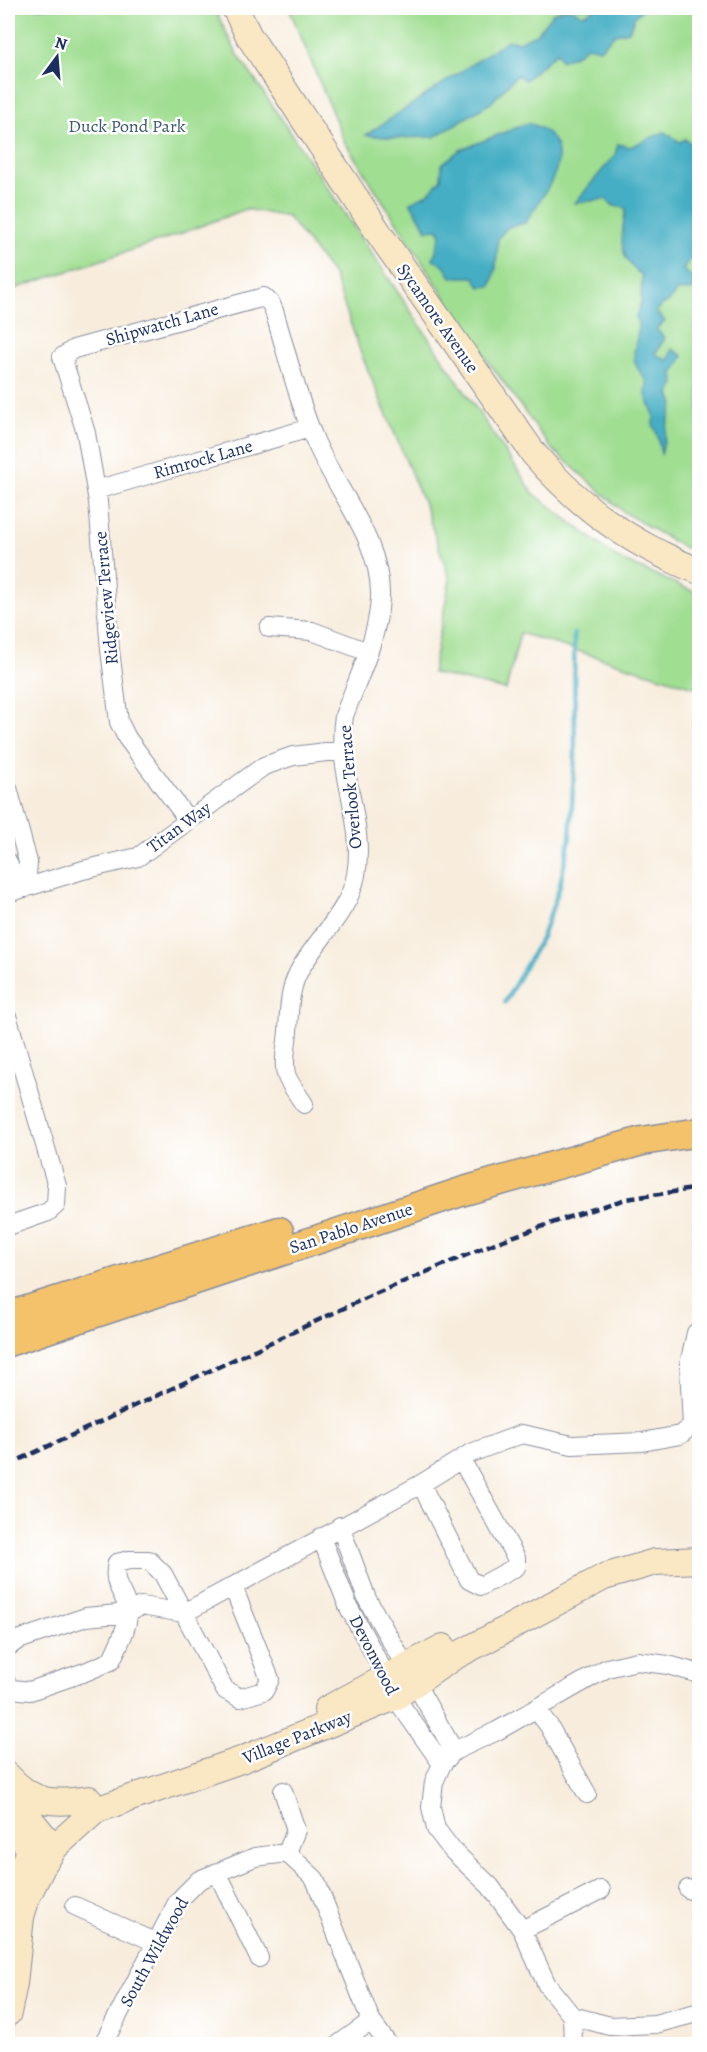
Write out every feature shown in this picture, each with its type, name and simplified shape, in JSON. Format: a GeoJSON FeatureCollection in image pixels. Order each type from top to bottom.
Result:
{"type":"FeatureCollection","features":[{"type":"Feature","properties":{"kind":"main road","name":"San Pablo Avenue"},"geometry":{"type":"LineString","coordinates":[[8,1316],[470,1170],[638,1124],[699,1113]]}},
{"type":"Feature","properties":{"kind":"main road","name":"San Pablo Avenue"},"geometry":{"type":"LineString","coordinates":[[8,1342],[464,1191],[642,1141],[699,1132]]}},
{"type":"Feature","properties":{"kind":"street","name":"Sycamore Avenue"},"geometry":{"type":"LineString","coordinates":[[235,8],[249,36],[382,238],[534,454],[551,474],[612,526],[643,545],[699,571]]}},
{"type":"Feature","properties":{"kind":"street","name":"Shipwatch Lane"},"geometry":{"type":"LineString","coordinates":[[62,357],[74,350],[264,297]]}},
{"type":"Feature","properties":{"kind":"street","name":"Overlook Terrace"},"geometry":{"type":"LineString","coordinates":[[264,297],[274,311],[315,440],[362,528],[378,575],[380,597],[377,621],[344,716],[342,729],[356,821],[356,874],[348,898],[306,961],[298,975],[291,997],[286,1060],[287,1076],[304,1104]]}},
{"type":"Feature","properties":{"kind":"street","name":"Ridgeview Terrace"},"geometry":{"type":"LineString","coordinates":[[62,357],[86,433],[96,490],[110,650],[119,722],[127,738],[188,820]]}},
{"type":"Feature","properties":{"kind":"street","name":"Rimrock Lane"},"geometry":{"type":"LineString","coordinates":[[96,490],[310,428]]}},
{"type":"Feature","properties":{"kind":"street"},"geometry":{"type":"LineString","coordinates":[[268,628],[312,631],[368,652]]}},
{"type":"Feature","properties":{"kind":"street","name":"Titan Way"},"geometry":{"type":"LineString","coordinates":[[8,893],[83,870],[138,857],[264,766],[293,756],[344,750]]}},
{"type":"Feature","properties":{"kind":"street"},"geometry":{"type":"LineString","coordinates":[[8,788],[28,862],[26,888]]}},
{"type":"Feature","properties":{"kind":"street"},"geometry":{"type":"LineString","coordinates":[[8,862],[12,874],[26,888]]}},
{"type":"Feature","properties":{"kind":"street"},"geometry":{"type":"LineString","coordinates":[[8,1019],[57,1186],[57,1197],[56,1205],[48,1212],[8,1226]]}},
{"type":"Feature","properties":{"kind":"street"},"geometry":{"type":"LineString","coordinates":[[8,1647],[18,1640],[86,1617],[128,1613],[141,1606],[184,1613],[340,1526],[421,1484],[471,1453],[522,1434],[572,1445],[642,1442],[680,1435],[696,1424],[689,1365],[696,1333],[699,1332]]}},
{"type":"Feature","properties":{"kind":"street"},"geometry":{"type":"LineString","coordinates":[[421,1484],[469,1580],[481,1586],[516,1567],[516,1558],[461,1459]]}},
{"type":"Feature","properties":{"kind":"street","name":"Devonwood"},"geometry":{"type":"LineString","coordinates":[[340,1526],[400,1681]]}},
{"type":"Feature","properties":{"kind":"street","name":"Devonwood"},"geometry":{"type":"LineString","coordinates":[[321,1537],[348,1605],[400,1681],[448,1758]]}},
{"type":"Feature","properties":{"kind":"street","name":"Village Parkway"},"geometry":{"type":"LineString","coordinates":[[8,1900],[16,1876],[89,1798],[236,1747],[400,1681],[599,1565],[653,1549],[699,1546]]}},
{"type":"Feature","properties":{"kind":"street"},"geometry":{"type":"LineString","coordinates":[[8,1685],[12,1689],[30,1691],[111,1661],[123,1635],[128,1613],[114,1575],[117,1563],[129,1560],[149,1560],[163,1575],[225,1690],[240,1698],[264,1691],[270,1679],[233,1587]]}},
{"type":"Feature","properties":{"kind":"street","name":"Village Parkway"},"geometry":{"type":"LineString","coordinates":[[8,2013],[14,1984],[21,1917],[43,1849],[96,1810],[241,1760],[400,1681],[452,1658],[604,1577],[655,1562],[699,1560]]}},
{"type":"Feature","properties":{"kind":"street"},"geometry":{"type":"LineString","coordinates":[[699,1674],[668,1665],[637,1661],[607,1668],[448,1758],[434,1782],[431,1807],[436,1829],[452,1850],[490,1886],[522,1930],[547,1985],[572,2016],[610,2026],[655,2024],[699,2012]]}},
{"type":"Feature","properties":{"kind":"street"},"geometry":{"type":"LineString","coordinates":[[536,1709],[549,1726],[587,1794]]}},
{"type":"Feature","properties":{"kind":"street"},"geometry":{"type":"LineString","coordinates":[[8,1776],[32,1796],[57,1803],[89,1798]]}},
{"type":"Feature","properties":{"kind":"street"},"geometry":{"type":"LineString","coordinates":[[8,1788],[43,1849]]}},
{"type":"Feature","properties":{"kind":"street"},"geometry":{"type":"LineString","coordinates":[[283,1791],[296,1830],[287,1853],[315,1879],[371,2021],[388,2044]]}},
{"type":"Feature","properties":{"kind":"street"},"geometry":{"type":"LineString","coordinates":[[8,1823],[43,1849]]}},
{"type":"Feature","properties":{"kind":"street","name":"South Wildwood"},"geometry":{"type":"LineString","coordinates":[[103,2044],[178,1901],[199,1880],[217,1872],[255,1857],[287,1853]]}},
{"type":"Feature","properties":{"kind":"street"},"geometry":{"type":"LineString","coordinates":[[217,1872],[259,1958]]}},
{"type":"Feature","properties":{"kind":"street"},"geometry":{"type":"LineString","coordinates":[[522,1930],[601,1890]]}},
{"type":"Feature","properties":{"kind":"street"},"geometry":{"type":"LineString","coordinates":[[75,1906],[157,1943]]}},
{"type":"Feature","properties":{"kind":"street"},"geometry":{"type":"LineString","coordinates":[[572,2016],[573,2044]]}},
{"type":"Feature","properties":{"kind":"street"},"geometry":{"type":"LineString","coordinates":[[339,2044],[371,2021]]}},
{"type":"Feature","properties":{"kind":"green space","name":"Duck Pond Park"},"geometry":{"type":"Polygon","coordinates":[[[8,8],[214,8],[236,52],[533,493],[617,558],[699,594],[700,684],[697,688],[520,633],[506,690],[432,673],[450,580],[425,506],[362,356],[334,276],[288,217],[246,209],[174,236],[8,291],[8,8]]]}},
{"type":"Feature","properties":{"kind":"green space"},"geometry":{"type":"Polygon","coordinates":[[[289,8],[699,8],[699,552],[681,546],[625,513],[551,448],[472,339],[344,141],[289,8]]]}},
{"type":"Feature","properties":{"kind":"water"},"geometry":{"type":"Polygon","coordinates":[[[569,8],[583,15],[596,8],[644,8],[635,16],[629,31],[615,34],[600,49],[587,46],[579,53],[561,61],[557,52],[525,80],[517,75],[491,103],[434,137],[395,138],[366,135],[508,40],[518,42],[536,34],[553,13],[569,8]]]}},
{"type":"Feature","properties":{"kind":"water"},"geometry":{"type":"Polygon","coordinates":[[[528,123],[543,130],[554,141],[558,152],[557,165],[547,189],[525,223],[508,227],[498,238],[496,268],[491,286],[480,287],[474,277],[451,277],[444,266],[433,259],[441,234],[437,229],[427,230],[410,202],[428,194],[441,179],[442,164],[460,150],[528,123]]]}},
{"type":"Feature","properties":{"kind":"water"},"geometry":{"type":"Polygon","coordinates":[[[664,132],[680,142],[685,139],[690,143],[699,139],[699,174],[694,182],[699,187],[696,203],[699,220],[695,229],[697,240],[695,250],[683,269],[695,280],[694,290],[676,291],[669,302],[663,304],[656,312],[665,321],[656,329],[665,338],[655,354],[668,361],[672,349],[683,356],[673,374],[675,384],[670,394],[674,404],[661,455],[653,424],[654,415],[646,395],[647,381],[639,370],[634,354],[638,333],[636,317],[641,302],[642,275],[628,261],[622,245],[626,208],[614,206],[605,199],[575,203],[615,155],[618,144],[630,147],[664,132]]]}},
{"type":"Feature","properties":{"kind":"waterway"},"geometry":{"type":"LineString","coordinates":[[505,1002],[542,937],[559,889],[570,838],[575,756],[574,634]]}},
{"type":"Feature","properties":{"kind":"railway"},"geometry":{"type":"LineString","coordinates":[[8,1465],[370,1296],[495,1243],[626,1199],[700,1188]]}}]}
